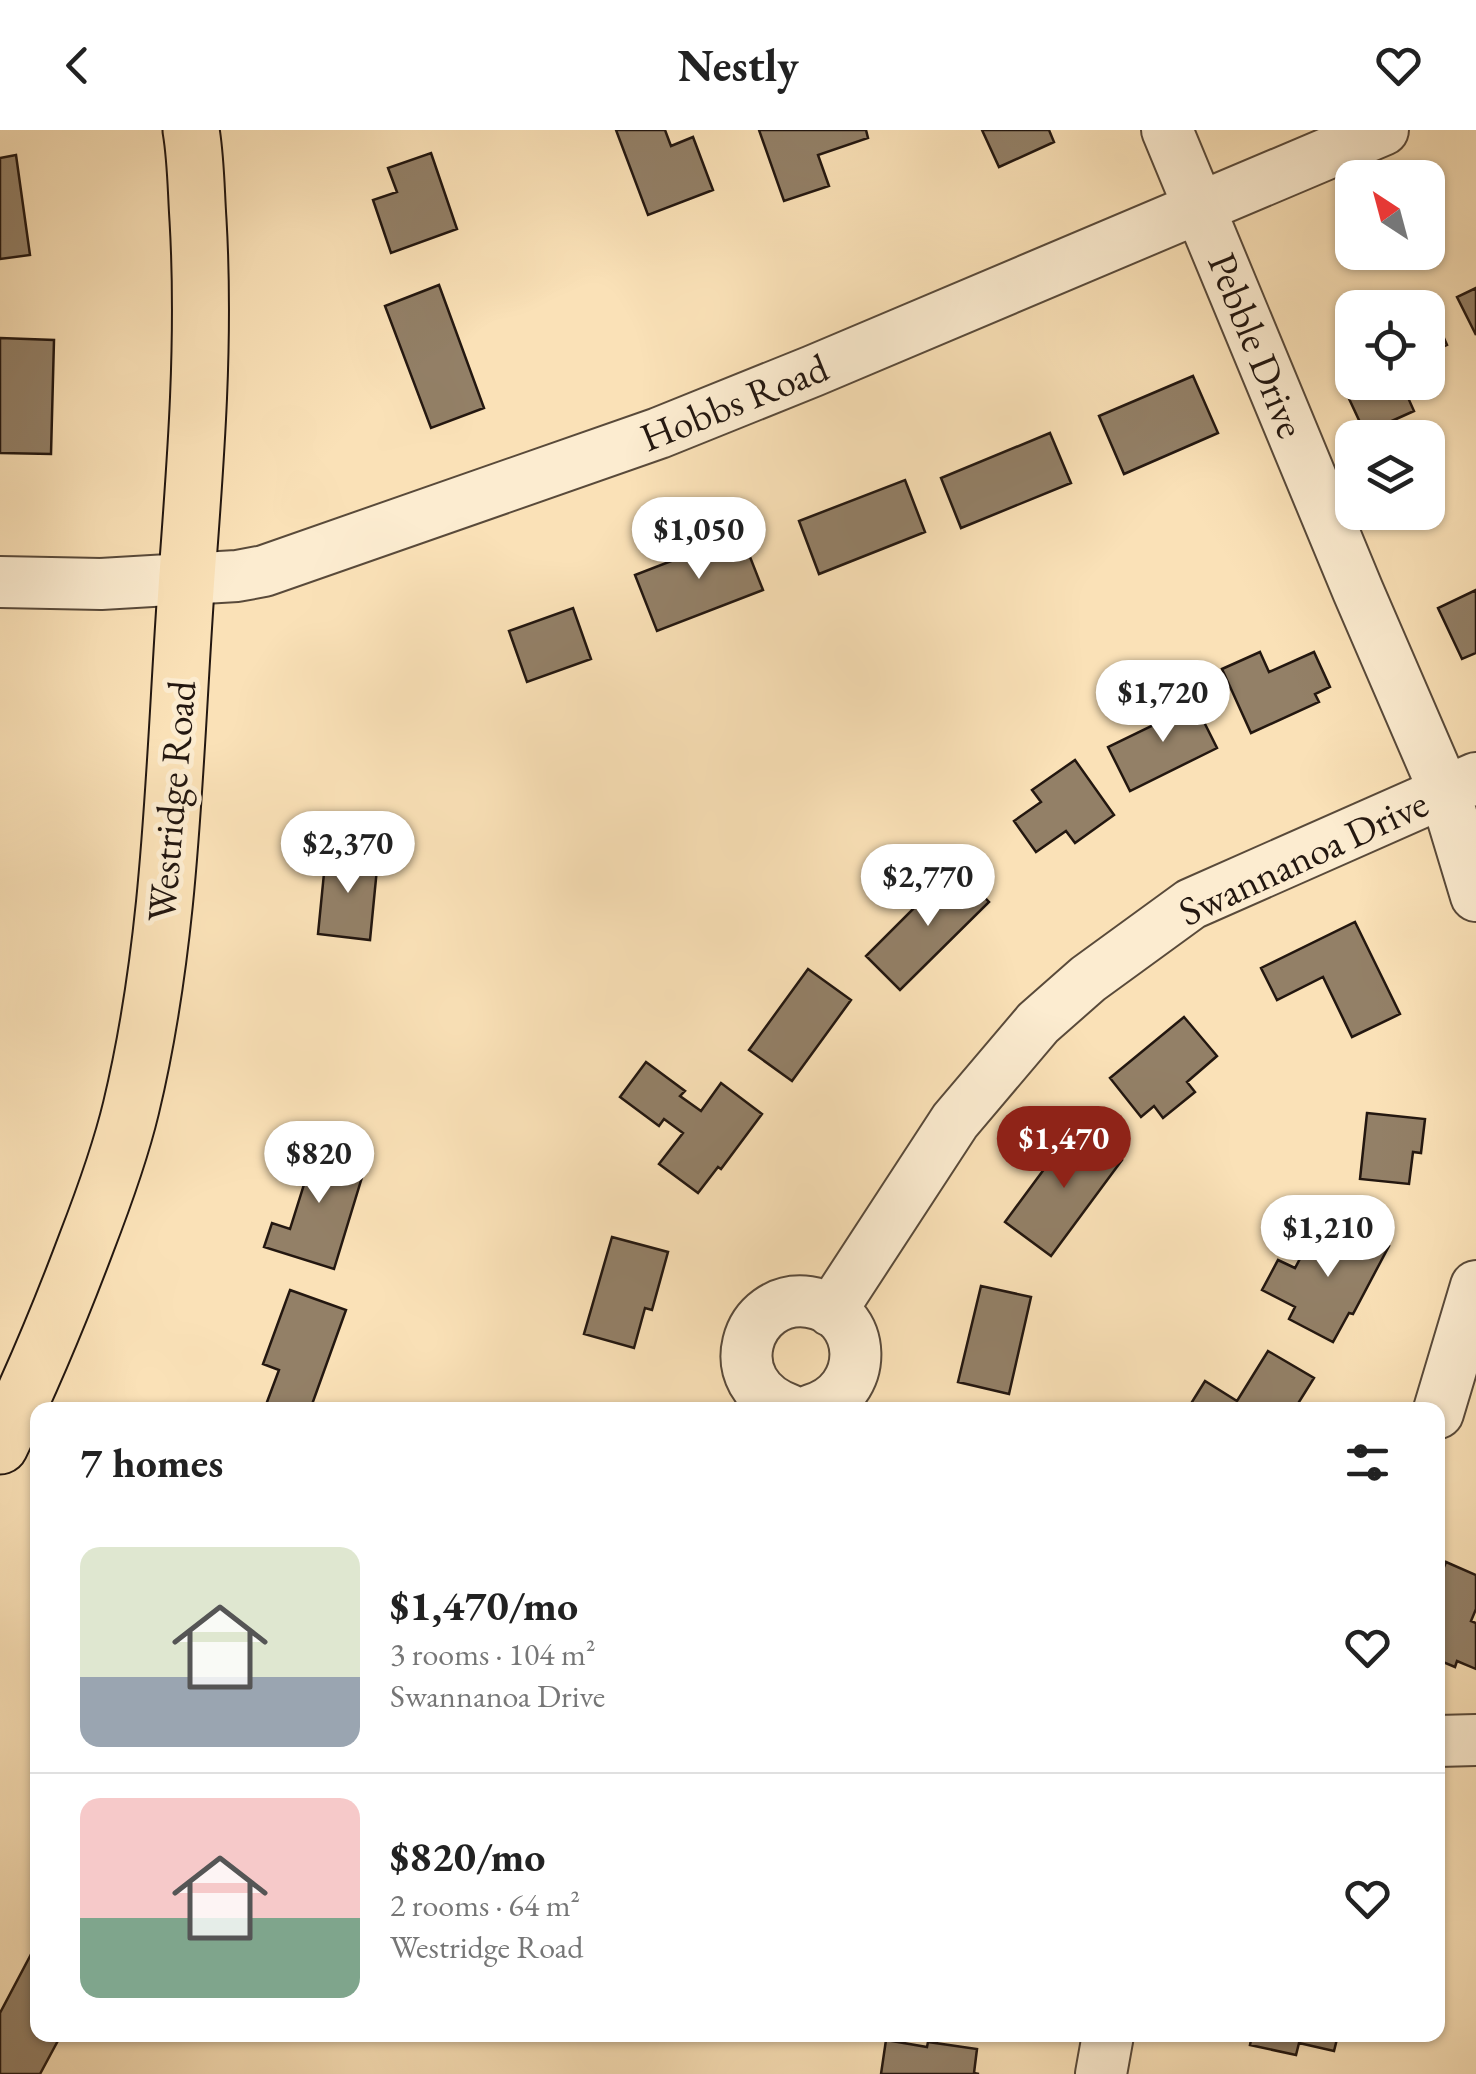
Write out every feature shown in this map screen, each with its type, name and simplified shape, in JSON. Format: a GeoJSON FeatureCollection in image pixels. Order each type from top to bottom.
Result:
{"type":"FeatureCollection","features":[{"type":"Feature","properties":{"kind":"main road","name":"Westridge Road"},"geometry":{"type":"LineString","coordinates":[[0,1446],[27,1390],[100,1208],[134,1094],[162,924],[173,813],[200,370],[202,288],[190,130]]}},
{"type":"Feature","properties":{"kind":"street","name":"Pebble Drive"},"geometry":{"type":"LineString","coordinates":[[1167,130],[1358,591],[1460,784],[1476,896]]}},
{"type":"Feature","properties":{"kind":"street","name":"Hobbs Road"},"geometry":{"type":"LineString","coordinates":[[0,582],[102,584],[264,571],[640,440],[1383,130]]}},
{"type":"Feature","properties":{"kind":"street","name":"Swannanoa Drive"},"geometry":{"type":"LineString","coordinates":[[831,1310],[956,1121],[1038,1023],[1088,978],[1191,904],[1460,784]]}},
{"type":"Feature","properties":{"kind":"street"},"geometry":{"type":"LineString","coordinates":[[1441,1402],[1476,1286]]}},
{"type":"Feature","properties":{"kind":"street"},"geometry":{"type":"LineString","coordinates":[[770,1402],[758,1392],[749,1375],[749,1338],[759,1320],[774,1308],[792,1302],[810,1302],[831,1310],[851,1334],[856,1350],[855,1367],[849,1383],[830,1402]]}},
{"type":"Feature","properties":{"kind":"street"},"geometry":{"type":"LineString","coordinates":[[1445,1741],[1476,1740]]}},
{"type":"Feature","properties":{"kind":"street"},"geometry":{"type":"LineString","coordinates":[[1101,2074],[1107,2042]]}},
{"type":"Feature","properties":{"kind":"building"},"geometry":{"type":"Polygon","coordinates":[[[616,130],[665,130],[671,146],[693,137],[713,190],[648,215],[616,130]]]}},
{"type":"Feature","properties":{"kind":"building"},"geometry":{"type":"Polygon","coordinates":[[[759,130],[866,130],[868,138],[818,155],[829,186],[784,201],[759,130]]]}},
{"type":"Feature","properties":{"kind":"building"},"geometry":{"type":"Polygon","coordinates":[[[982,130],[1049,130],[1054,142],[999,167],[982,130]]]}},
{"type":"Feature","properties":{"kind":"building"},"geometry":{"type":"Polygon","coordinates":[[[431,153],[457,229],[391,253],[373,200],[397,192],[388,168],[431,153]]]}},
{"type":"Feature","properties":{"kind":"building"},"geometry":{"type":"Polygon","coordinates":[[[16,155],[30,255],[0,259],[0,158],[16,155]]]}},
{"type":"Feature","properties":{"kind":"building"},"geometry":{"type":"Polygon","coordinates":[[[439,285],[484,408],[431,428],[385,306],[439,285]]]}},
{"type":"Feature","properties":{"kind":"building"},"geometry":{"type":"Polygon","coordinates":[[[1476,288],[1476,335],[1457,297],[1476,288]]]}},
{"type":"Feature","properties":{"kind":"building"},"geometry":{"type":"Polygon","coordinates":[[[0,338],[54,340],[51,454],[0,453],[0,338]]]}},
{"type":"Feature","properties":{"kind":"building"},"geometry":{"type":"Polygon","coordinates":[[[1193,376],[1218,433],[1124,474],[1099,416],[1193,376]]]}},
{"type":"Feature","properties":{"kind":"building"},"geometry":{"type":"Polygon","coordinates":[[[1350,400],[1409,400],[1414,411],[1394,420],[1359,420],[1350,400]]]}},
{"type":"Feature","properties":{"kind":"building"},"geometry":{"type":"Polygon","coordinates":[[[1050,433],[1071,483],[961,528],[941,478],[1050,433]]]}},
{"type":"Feature","properties":{"kind":"building"},"geometry":{"type":"Polygon","coordinates":[[[905,480],[925,532],[819,574],[799,521],[905,480]]]}},
{"type":"Feature","properties":{"kind":"building"},"geometry":{"type":"Polygon","coordinates":[[[741,534],[763,590],[657,631],[635,575],[741,534]]]}},
{"type":"Feature","properties":{"kind":"building"},"geometry":{"type":"Polygon","coordinates":[[[1476,590],[1476,653],[1462,659],[1438,608],[1476,590]]]}},
{"type":"Feature","properties":{"kind":"building"},"geometry":{"type":"Polygon","coordinates":[[[573,608],[591,659],[527,682],[509,631],[573,608]]]}},
{"type":"Feature","properties":{"kind":"building"},"geometry":{"type":"Polygon","coordinates":[[[1260,652],[1269,672],[1314,652],[1330,687],[1315,694],[1319,702],[1251,733],[1222,669],[1260,652]]]}},
{"type":"Feature","properties":{"kind":"building"},"geometry":{"type":"Polygon","coordinates":[[[1191,696],[1217,748],[1130,791],[1108,747],[1166,719],[1161,710],[1191,696]]]}},
{"type":"Feature","properties":{"kind":"building"},"geometry":{"type":"Polygon","coordinates":[[[1075,760],[1114,815],[1075,843],[1066,831],[1036,852],[1014,821],[1041,802],[1032,790],[1075,760]]]}},
{"type":"Feature","properties":{"kind":"building"},"geometry":{"type":"Polygon","coordinates":[[[326,853],[378,858],[370,940],[318,934],[326,853]]]}},
{"type":"Feature","properties":{"kind":"building"},"geometry":{"type":"Polygon","coordinates":[[[955,867],[989,902],[900,990],[866,956],[955,867]]]}},
{"type":"Feature","properties":{"kind":"building"},"geometry":{"type":"Polygon","coordinates":[[[1355,922],[1400,1014],[1352,1037],[1323,977],[1277,1000],[1261,968],[1355,922]]]}},
{"type":"Feature","properties":{"kind":"building"},"geometry":{"type":"Polygon","coordinates":[[[808,969],[851,1000],[792,1081],[749,1050],[808,969]]]}},
{"type":"Feature","properties":{"kind":"building"},"geometry":{"type":"Polygon","coordinates":[[[1184,1017],[1217,1056],[1187,1082],[1195,1092],[1163,1118],[1154,1106],[1141,1117],[1110,1078],[1184,1017]]]}},
{"type":"Feature","properties":{"kind":"building"},"geometry":{"type":"Polygon","coordinates":[[[646,1062],[685,1091],[680,1096],[701,1111],[721,1083],[762,1114],[698,1193],[659,1164],[683,1133],[664,1119],[659,1126],[620,1097],[646,1062]]]}},
{"type":"Feature","properties":{"kind":"building"},"geometry":{"type":"Polygon","coordinates":[[[1367,1113],[1425,1119],[1421,1153],[1413,1152],[1409,1184],[1360,1179],[1367,1113]]]}},
{"type":"Feature","properties":{"kind":"building"},"geometry":{"type":"Polygon","coordinates":[[[1076,1126],[1122,1160],[1051,1256],[1005,1222],[1076,1126]]]}},
{"type":"Feature","properties":{"kind":"building"},"geometry":{"type":"Polygon","coordinates":[[[292,1142],[366,1164],[334,1269],[264,1247],[272,1223],[290,1229],[306,1178],[283,1171],[292,1142]]]}},
{"type":"Feature","properties":{"kind":"building"},"geometry":{"type":"Polygon","coordinates":[[[1340,1220],[1389,1246],[1353,1314],[1349,1313],[1333,1342],[1289,1319],[1295,1307],[1262,1290],[1278,1260],[1295,1268],[1310,1240],[1325,1248],[1340,1220]]]}},
{"type":"Feature","properties":{"kind":"building"},"geometry":{"type":"Polygon","coordinates":[[[612,1237],[668,1252],[652,1310],[645,1308],[634,1348],[584,1334],[612,1237]]]}},
{"type":"Feature","properties":{"kind":"building"},"geometry":{"type":"Polygon","coordinates":[[[981,1286],[1031,1297],[1009,1394],[958,1382],[981,1286]]]}},
{"type":"Feature","properties":{"kind":"building"},"geometry":{"type":"Polygon","coordinates":[[[290,1290],[346,1310],[313,1402],[267,1402],[279,1370],[263,1364],[290,1290]]]}},
{"type":"Feature","properties":{"kind":"building"},"geometry":{"type":"Polygon","coordinates":[[[1268,1351],[1314,1378],[1299,1402],[1192,1402],[1205,1381],[1237,1401],[1268,1351]]]}},
{"type":"Feature","properties":{"kind":"building"},"geometry":{"type":"Polygon","coordinates":[[[1445,1564],[1476,1575],[1476,1609],[1471,1621],[1476,1623],[1476,1669],[1457,1661],[1455,1667],[1445,1663],[1445,1564]]]}},
{"type":"Feature","properties":{"kind":"building"},"geometry":{"type":"Polygon","coordinates":[[[30,1956],[30,2042],[57,2042],[40,2074],[0,2074],[0,2013],[30,1956]]]}},
{"type":"Feature","properties":{"kind":"building"},"geometry":{"type":"Polygon","coordinates":[[[886,2042],[927,2047],[928,2042],[977,2049],[974,2073],[979,2074],[881,2074],[886,2042]]]}},
{"type":"Feature","properties":{"kind":"building"},"geometry":{"type":"Polygon","coordinates":[[[1251,2042],[1336,2042],[1334,2051],[1299,2043],[1296,2055],[1250,2045],[1251,2042]]]}}]}
